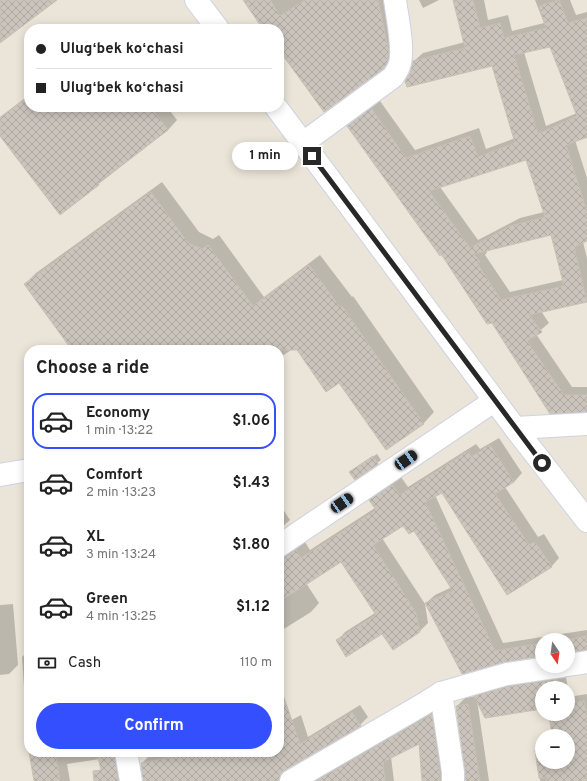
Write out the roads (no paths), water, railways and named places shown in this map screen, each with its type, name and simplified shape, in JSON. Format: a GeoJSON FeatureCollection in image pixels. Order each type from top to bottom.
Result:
{"type":"FeatureCollection","features":[{"type":"Feature","properties":{"kind":"street"},"geometry":{"type":"LineString","coordinates":[[196,0],[214,24]]}},
{"type":"Feature","properties":{"kind":"street"},"geometry":{"type":"LineString","coordinates":[[303,143],[393,76],[399,66],[401,58],[401,44],[396,0]]}},
{"type":"Feature","properties":{"kind":"street"},"geometry":{"type":"LineString","coordinates":[[280,112],[494,401],[587,521]]}},
{"type":"Feature","properties":{"kind":"street"},"geometry":{"type":"LineString","coordinates":[[284,543],[494,401]]}},
{"type":"Feature","properties":{"kind":"street"},"geometry":{"type":"LineString","coordinates":[[515,428],[587,424]]}},
{"type":"Feature","properties":{"kind":"street"},"geometry":{"type":"LineString","coordinates":[[0,475],[24,471]]}},
{"type":"Feature","properties":{"kind":"street"},"geometry":{"type":"LineString","coordinates":[[575,664],[587,662]]}},
{"type":"Feature","properties":{"kind":"street"},"geometry":{"type":"LineString","coordinates":[[292,781],[440,693],[507,674],[535,670]]}},
{"type":"Feature","properties":{"kind":"street"},"geometry":{"type":"LineString","coordinates":[[440,693],[453,772],[453,781]]}},
{"type":"Feature","properties":{"kind":"street"},"geometry":{"type":"LineString","coordinates":[[127,757],[131,781]]}}]}
